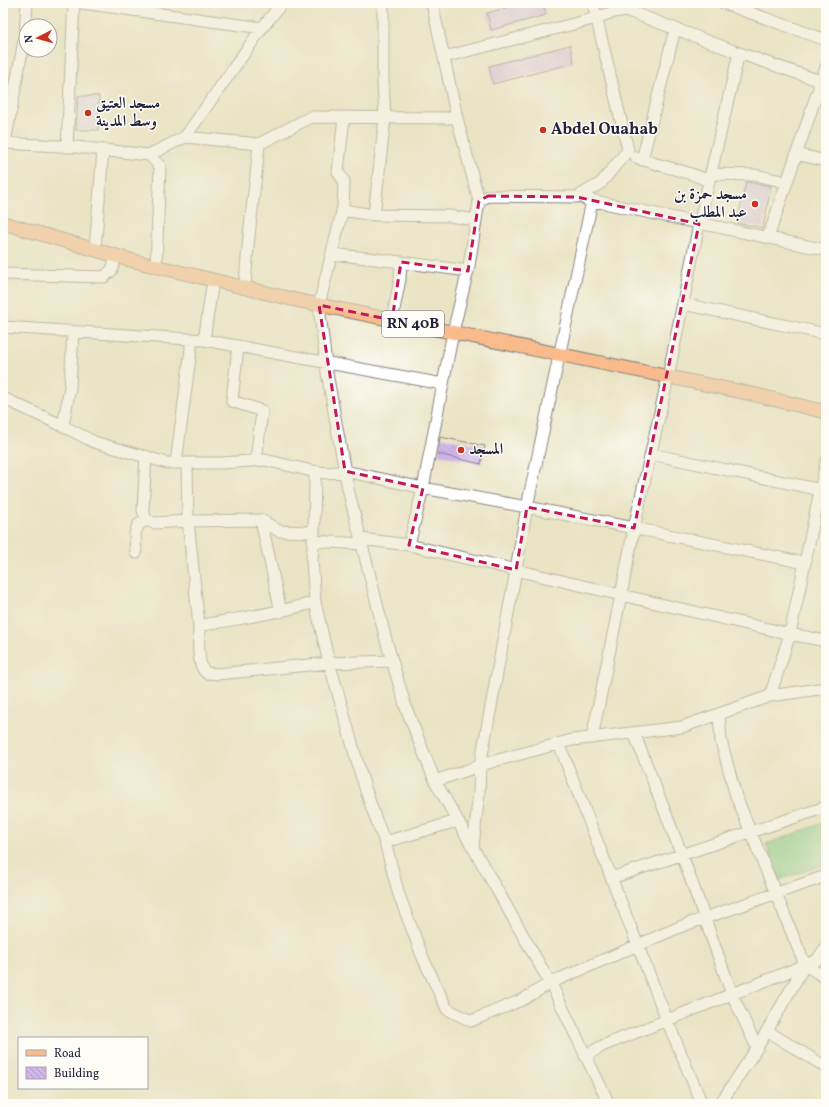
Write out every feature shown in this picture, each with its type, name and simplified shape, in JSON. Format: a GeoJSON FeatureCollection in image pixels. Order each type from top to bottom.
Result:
{"type":"FeatureCollection","features":[{"type":"Feature","properties":{"kind":"main road","name":"RN 40B"},"geometry":{"type":"LineString","coordinates":[[3,223],[116,256],[319,305],[668,377],[826,412]]}},
{"type":"Feature","properties":{"kind":"street"},"geometry":{"type":"LineString","coordinates":[[27,3],[26,35],[4,143],[68,147],[149,155],[185,137],[262,28],[282,3]]}},
{"type":"Feature","properties":{"kind":"street"},"geometry":{"type":"LineString","coordinates":[[68,147],[74,3]]}},
{"type":"Feature","properties":{"kind":"street"},"geometry":{"type":"LineString","coordinates":[[82,3],[262,28]]}},
{"type":"Feature","properties":{"kind":"street"},"geometry":{"type":"LineString","coordinates":[[374,215],[385,118],[383,81],[383,3]]}},
{"type":"Feature","properties":{"kind":"street"},"geometry":{"type":"LineString","coordinates":[[409,545],[423,488],[453,332],[468,271],[479,201],[457,118],[432,3]]}},
{"type":"Feature","properties":{"kind":"street"},"geometry":{"type":"LineString","coordinates":[[577,197],[601,183],[628,150],[593,3]]}},
{"type":"Feature","properties":{"kind":"street"},"geometry":{"type":"LineString","coordinates":[[723,3],[826,40]]}},
{"type":"Feature","properties":{"kind":"street"},"geometry":{"type":"LineString","coordinates":[[444,57],[597,18],[618,11],[631,12],[823,83]]}},
{"type":"Feature","properties":{"kind":"street"},"geometry":{"type":"LineString","coordinates":[[642,160],[675,29]]}},
{"type":"Feature","properties":{"kind":"street"},"geometry":{"type":"LineString","coordinates":[[592,738],[634,528],[668,377],[699,224],[739,53]]}},
{"type":"Feature","properties":{"kind":"street"},"geometry":{"type":"LineString","coordinates":[[768,238],[786,182],[823,83],[826,67]]}},
{"type":"Feature","properties":{"kind":"street"},"geometry":{"type":"LineString","coordinates":[[185,137],[259,144],[311,117],[457,118]]}},
{"type":"Feature","properties":{"kind":"street"},"geometry":{"type":"LineString","coordinates":[[344,118],[338,172],[344,181],[342,210],[319,305],[326,363],[345,471],[361,542],[392,661],[406,708],[435,781],[550,983],[609,1104]]}},
{"type":"Feature","properties":{"kind":"street"},"geometry":{"type":"LineString","coordinates":[[245,288],[247,251],[259,144]]}},
{"type":"Feature","properties":{"kind":"street"},"geometry":{"type":"LineString","coordinates":[[95,250],[103,150]]}},
{"type":"Feature","properties":{"kind":"street"},"geometry":{"type":"LineString","coordinates":[[626,154],[642,160],[710,178],[755,174],[786,182]]}},
{"type":"Feature","properties":{"kind":"street"},"geometry":{"type":"LineString","coordinates":[[796,154],[826,161]]}},
{"type":"Feature","properties":{"kind":"street"},"geometry":{"type":"LineString","coordinates":[[149,155],[160,166],[156,266]]}},
{"type":"Feature","properties":{"kind":"street"},"geometry":{"type":"LineString","coordinates":[[479,201],[488,196],[577,197],[826,250]]}},
{"type":"Feature","properties":{"kind":"street"},"geometry":{"type":"LineString","coordinates":[[473,848],[479,792],[480,766],[527,507],[561,355],[592,201]]}},
{"type":"Feature","properties":{"kind":"street"},"geometry":{"type":"LineString","coordinates":[[342,210],[374,215],[449,216],[476,220]]}},
{"type":"Feature","properties":{"kind":"street"},"geometry":{"type":"LineString","coordinates":[[332,254],[468,271]]}},
{"type":"Feature","properties":{"kind":"street"},"geometry":{"type":"LineString","coordinates":[[3,274],[104,277],[112,270],[116,256]]}},
{"type":"Feature","properties":{"kind":"street"},"geometry":{"type":"LineString","coordinates":[[392,320],[400,279],[401,262]]}},
{"type":"Feature","properties":{"kind":"street"},"geometry":{"type":"LineString","coordinates":[[204,340],[213,280]]}},
{"type":"Feature","properties":{"kind":"street"},"geometry":{"type":"LineString","coordinates":[[683,304],[826,334]]}},
{"type":"Feature","properties":{"kind":"street"},"geometry":{"type":"LineString","coordinates":[[3,327],[204,340],[443,384]]}},
{"type":"Feature","properties":{"kind":"street"},"geometry":{"type":"LineString","coordinates":[[63,426],[70,387],[73,332]]}},
{"type":"Feature","properties":{"kind":"street"},"geometry":{"type":"LineString","coordinates":[[176,463],[191,349],[191,339]]}},
{"type":"Feature","properties":{"kind":"street"},"geometry":{"type":"LineString","coordinates":[[238,346],[232,401],[262,411],[256,460]]}},
{"type":"Feature","properties":{"kind":"street"},"geometry":{"type":"LineString","coordinates":[[3,398],[94,442],[167,463],[222,463],[265,460],[315,472],[327,473],[345,471],[423,488],[634,528],[804,563]]}},
{"type":"Feature","properties":{"kind":"street"},"geometry":{"type":"LineString","coordinates":[[651,454],[823,490]]}},
{"type":"Feature","properties":{"kind":"street"},"geometry":{"type":"LineString","coordinates":[[146,456],[143,510],[146,520]]}},
{"type":"Feature","properties":{"kind":"street"},"geometry":{"type":"LineString","coordinates":[[770,696],[790,634],[804,563],[823,490],[826,462]]}},
{"type":"Feature","properties":{"kind":"street"},"geometry":{"type":"LineString","coordinates":[[187,464],[188,521],[199,626],[199,655],[202,668],[207,673],[217,674],[329,663],[392,661]]}},
{"type":"Feature","properties":{"kind":"street"},"geometry":{"type":"LineString","coordinates":[[315,472],[312,560],[314,602],[359,772],[385,842],[402,902],[423,958],[447,1009],[471,1022],[524,999],[550,983],[638,945],[705,918],[826,876]]}},
{"type":"Feature","properties":{"kind":"street"},"geometry":{"type":"LineString","coordinates":[[146,520],[154,523],[261,520],[279,531],[313,537],[409,545],[790,634],[826,640]]}},
{"type":"Feature","properties":{"kind":"street"},"geometry":{"type":"LineString","coordinates":[[136,553],[135,534],[138,525],[146,520]]}},
{"type":"Feature","properties":{"kind":"street"},"geometry":{"type":"LineString","coordinates":[[261,520],[281,612]]}},
{"type":"Feature","properties":{"kind":"street"},"geometry":{"type":"LineString","coordinates":[[199,626],[248,616],[281,612],[314,602]]}},
{"type":"Feature","properties":{"kind":"street"},"geometry":{"type":"LineString","coordinates":[[435,781],[480,766],[559,744],[592,738],[682,727],[770,696],[826,688]]}},
{"type":"Feature","properties":{"kind":"street"},"geometry":{"type":"LineString","coordinates":[[719,714],[722,741],[736,796],[777,893],[805,965],[826,978]]}},
{"type":"Feature","properties":{"kind":"street"},"geometry":{"type":"LineString","coordinates":[[634,733],[682,855],[732,994],[758,1048]]}},
{"type":"Feature","properties":{"kind":"street"},"geometry":{"type":"LineString","coordinates":[[559,744],[667,1020],[702,1104]]}},
{"type":"Feature","properties":{"kind":"street"},"geometry":{"type":"LineString","coordinates":[[611,878],[826,807]]}},
{"type":"Feature","properties":{"kind":"street"},"geometry":{"type":"LineString","coordinates":[[385,842],[457,821]]}},
{"type":"Feature","properties":{"kind":"street"},"geometry":{"type":"LineString","coordinates":[[585,1056],[602,1046],[817,960],[826,947]]}},
{"type":"Feature","properties":{"kind":"street"},"geometry":{"type":"LineString","coordinates":[[723,1103],[758,1048],[805,965]]}},
{"type":"Feature","properties":{"kind":"street"},"geometry":{"type":"LineString","coordinates":[[767,1031],[826,1067]]}},
{"type":"Feature","properties":{"kind":"highlighted area"},"geometry":{"type":"Polygon","coordinates":[[[488,196],[577,197],[699,224],[634,528],[527,507],[516,570],[409,545],[423,488],[345,471],[319,305],[392,320],[401,262],[468,271],[479,201],[488,196]]]}},
{"type":"Feature","properties":{"kind":"green space"},"geometry":{"type":"Polygon","coordinates":[[[823,823],[826,831],[826,864],[779,880],[766,844],[823,823]]]}},
{"type":"Feature","properties":{"kind":"building"},"geometry":{"type":"Polygon","coordinates":[[[524,3],[543,3],[546,15],[491,30],[487,13],[524,3]]]}},
{"type":"Feature","properties":{"kind":"building"},"geometry":{"type":"Polygon","coordinates":[[[570,45],[574,63],[493,84],[489,66],[570,45]]]}},
{"type":"Feature","properties":{"kind":"building","name":"مسجد العتيق وسط المدينة"},"geometry":{"type":"Polygon","coordinates":[[[78,96],[99,96],[98,130],[76,130],[78,96]]]}},
{"type":"Feature","properties":{"kind":"building","name":"مسجد حمزة بن عبد المطلب"},"geometry":{"type":"Polygon","coordinates":[[[746,182],[771,186],[763,228],[737,223],[746,182]]]}},
{"type":"Feature","properties":{"kind":"building","name":"المسجد"},"geometry":{"type":"Polygon","coordinates":[[[440,437],[485,446],[481,464],[438,454],[440,437]]]}},
{"type":"Feature","properties":{"kind":"place","name":"مسجد العتيق وسط المدينة"},"geometry":{"type":"Point","coordinates":[88,113]}},
{"type":"Feature","properties":{"kind":"place","name":"Abdel Ouahab"},"geometry":{"type":"Point","coordinates":[543,130]}},
{"type":"Feature","properties":{"kind":"place","name":"مسجد حمزة بن عبد المطلب"},"geometry":{"type":"Point","coordinates":[755,204]}},
{"type":"Feature","properties":{"kind":"place","name":"المسجد"},"geometry":{"type":"Point","coordinates":[461,450]}}]}
